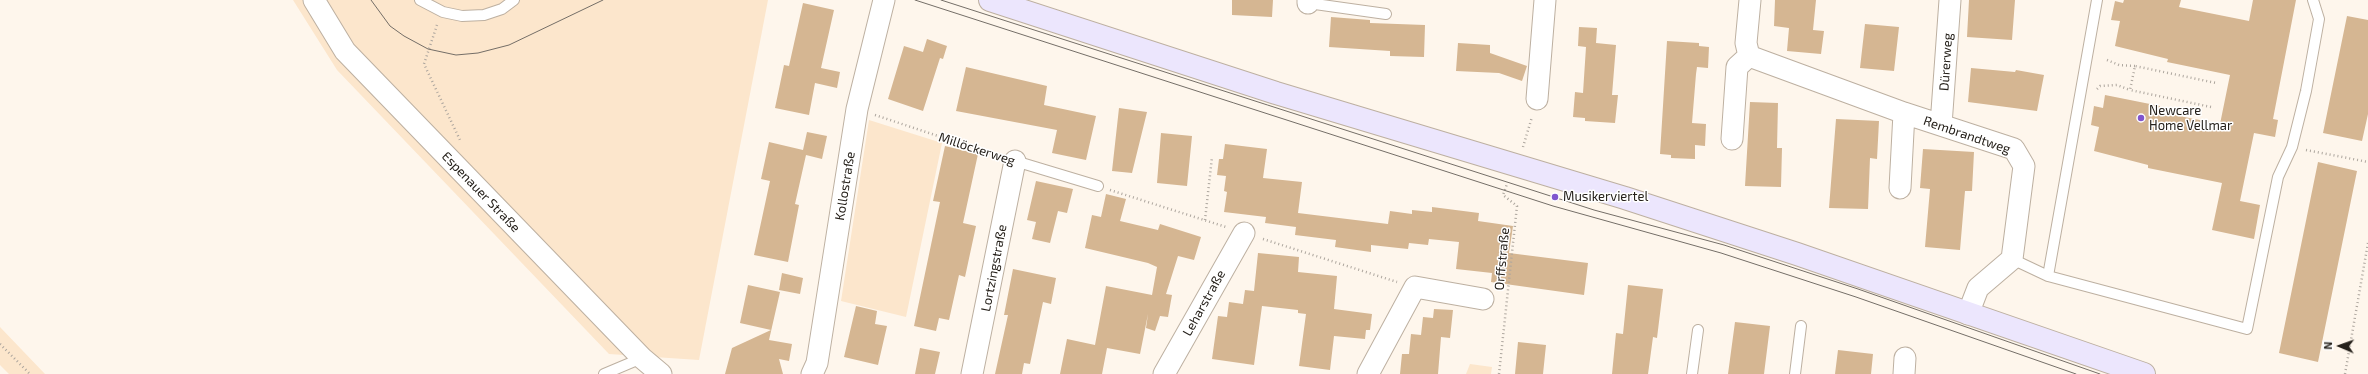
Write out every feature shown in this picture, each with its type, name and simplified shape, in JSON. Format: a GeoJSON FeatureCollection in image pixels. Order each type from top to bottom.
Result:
{"type":"FeatureCollection","features":[{"type":"Feature","properties":{"kind":"main road"},"geometry":{"type":"LineString","coordinates":[[990,0],[1276,93],[1515,159],[1797,254],[2144,374]]}},
{"type":"Feature","properties":{"kind":"street","name":"Espenauer Straße"},"geometry":{"type":"LineString","coordinates":[[314,0],[345,51],[642,358],[661,374]]}},
{"type":"Feature","properties":{"kind":"street","name":"Kollostraße"},"geometry":{"type":"LineString","coordinates":[[812,374],[817,364],[857,109],[884,0]]}},
{"type":"Feature","properties":{"kind":"street"},"geometry":{"type":"LineString","coordinates":[[1536,99],[1545,0]]}},
{"type":"Feature","properties":{"kind":"street"},"geometry":{"type":"LineString","coordinates":[[1732,139],[1737,67],[1749,56],[1746,43],[1750,0]]}},
{"type":"Feature","properties":{"kind":"street","name":"Dürerweg"},"geometry":{"type":"LineString","coordinates":[[1941,125],[1950,0]]}},
{"type":"Feature","properties":{"kind":"street","name":"Rembrandtweg"},"geometry":{"type":"LineString","coordinates":[[1749,56],[1904,113],[2014,149],[2024,166],[2012,259]]}},
{"type":"Feature","properties":{"kind":"street","name":"Rembrandtweg"},"geometry":{"type":"LineString","coordinates":[[1900,188],[1904,113]]}},
{"type":"Feature","properties":{"kind":"street","name":"Lortzingstraße"},"geometry":{"type":"LineString","coordinates":[[972,374],[1015,161]]}},
{"type":"Feature","properties":{"kind":"street","name":"Leharstraße"},"geometry":{"type":"LineString","coordinates":[[1164,374],[1244,232]]}},
{"type":"Feature","properties":{"kind":"street"},"geometry":{"type":"LineString","coordinates":[[1968,314],[1978,288],[2012,259]]}},
{"type":"Feature","properties":{"kind":"street"},"geometry":{"type":"LineString","coordinates":[[1368,374],[1415,287],[1483,300]]}},
{"type":"Feature","properties":{"kind":"lane"},"geometry":{"type":"LineString","coordinates":[[420,0],[443,12],[462,16],[484,15],[502,9],[514,0]]}},
{"type":"Feature","properties":{"kind":"lane"},"geometry":{"type":"LineString","coordinates":[[2048,276],[2097,0]]}},
{"type":"Feature","properties":{"kind":"lane"},"geometry":{"type":"LineString","coordinates":[[2012,259],[2048,276],[2247,329],[2278,177],[2292,147],[2306,91],[2319,19],[2313,0]]}},
{"type":"Feature","properties":{"kind":"lane"},"geometry":{"type":"LineString","coordinates":[[1308,2],[1386,14]]}},
{"type":"Feature","properties":{"kind":"lane","name":"Millöckerweg"},"geometry":{"type":"LineString","coordinates":[[1015,161],[1098,186]]}},
{"type":"Feature","properties":{"kind":"lane"},"geometry":{"type":"LineString","coordinates":[[1795,374],[1801,326]]}},
{"type":"Feature","properties":{"kind":"lane"},"geometry":{"type":"LineString","coordinates":[[1692,374],[1698,330]]}},
{"type":"Feature","properties":{"kind":"lane"},"geometry":{"type":"LineString","coordinates":[[604,374],[642,358]]}},
{"type":"Feature","properties":{"kind":"path"},"geometry":{"type":"LineString","coordinates":[[443,12],[430,41],[424,64],[466,156],[454,164]]}},
{"type":"Feature","properties":{"kind":"path"},"geometry":{"type":"LineString","coordinates":[[2107,60],[2119,65],[2135,66],[2216,84]]}},
{"type":"Feature","properties":{"kind":"path"},"geometry":{"type":"LineString","coordinates":[[2130,90],[2135,66]]}},
{"type":"Feature","properties":{"kind":"path"},"geometry":{"type":"LineString","coordinates":[[2097,89],[2100,86],[2116,85],[2130,90],[2211,107]]}},
{"type":"Feature","properties":{"kind":"path"},"geometry":{"type":"LineString","coordinates":[[1515,159],[1523,147],[1536,99]]}},
{"type":"Feature","properties":{"kind":"path","name":"Millöckerweg"},"geometry":{"type":"LineString","coordinates":[[857,109],[1015,161]]}},
{"type":"Feature","properties":{"kind":"path"},"geometry":{"type":"LineString","coordinates":[[2292,147],[2368,162]]}},
{"type":"Feature","properties":{"kind":"path"},"geometry":{"type":"LineString","coordinates":[[1205,220],[1212,157]]}},
{"type":"Feature","properties":{"kind":"path","name":"Orffstraße"},"geometry":{"type":"LineString","coordinates":[[1499,374],[1517,206],[1503,195],[1515,159]]}},
{"type":"Feature","properties":{"kind":"path"},"geometry":{"type":"LineString","coordinates":[[2345,374],[2368,242]]}},
{"type":"Feature","properties":{"kind":"path"},"geometry":{"type":"LineString","coordinates":[[0,344],[30,374]]}},
{"type":"Feature","properties":{"kind":"shaded area"},"geometry":{"type":"Polygon","coordinates":[[[293,0],[768,0],[699,360],[609,354],[337,70],[293,0]]]}},
{"type":"Feature","properties":{"kind":"shaded area"},"geometry":{"type":"Polygon","coordinates":[[[869,120],[942,143],[906,317],[841,301],[869,120]]]}},
{"type":"Feature","properties":{"kind":"shaded area"},"geometry":{"type":"Polygon","coordinates":[[[0,327],[45,374],[9,374],[0,365],[0,327]]]}},
{"type":"Feature","properties":{"kind":"shaded area"},"geometry":{"type":"Polygon","coordinates":[[[1470,364],[1492,367],[1491,374],[1466,374],[1470,364]]]}},
{"type":"Feature","properties":{"kind":"building"},"geometry":{"type":"Polygon","coordinates":[[[1232,0],[1273,0],[1272,17],[1232,15],[1232,0]]]}},
{"type":"Feature","properties":{"kind":"building"},"geometry":{"type":"Polygon","coordinates":[[[1775,0],[1816,0],[1813,30],[1824,31],[1821,54],[1787,51],[1789,28],[1774,26],[1775,0]]]}},
{"type":"Feature","properties":{"kind":"building"},"geometry":{"type":"Polygon","coordinates":[[[1969,0],[2015,0],[2012,40],[1967,37],[1969,0]]]}},
{"type":"Feature","properties":{"kind":"building","name":"Newcare Home Vellmar"},"geometry":{"type":"Polygon","coordinates":[[[2124,0],[2181,0],[2179,7],[2249,21],[2253,0],[2296,0],[2273,119],[2278,120],[2275,137],[2254,133],[2240,201],[2260,205],[2254,239],[2212,230],[2222,183],[2148,168],[2148,165],[2094,151],[2099,127],[2091,125],[2094,106],[2103,108],[2105,95],[2160,106],[2159,112],[2220,124],[2230,75],[2167,62],[2168,59],[2115,46],[2120,21],[2111,20],[2115,1],[2123,3],[2124,0]]]}},
{"type":"Feature","properties":{"kind":"building"},"geometry":{"type":"Polygon","coordinates":[[[803,3],[834,10],[821,68],[840,72],[837,88],[815,83],[809,115],[775,108],[784,65],[789,66],[803,3]]]}},
{"type":"Feature","properties":{"kind":"building"},"geometry":{"type":"Polygon","coordinates":[[[2347,16],[2368,20],[2368,114],[2362,141],[2323,133],[2347,16]]]}},
{"type":"Feature","properties":{"kind":"building"},"geometry":{"type":"Polygon","coordinates":[[[1331,17],[1370,20],[1370,23],[1425,25],[1424,57],[1390,56],[1390,51],[1329,47],[1331,17]]]}},
{"type":"Feature","properties":{"kind":"building"},"geometry":{"type":"Polygon","coordinates":[[[1865,24],[1899,27],[1894,71],[1860,68],[1865,24]]]}},
{"type":"Feature","properties":{"kind":"building"},"geometry":{"type":"Polygon","coordinates":[[[1579,27],[1597,28],[1596,43],[1616,45],[1612,95],[1618,95],[1615,123],[1585,121],[1585,118],[1573,117],[1575,92],[1583,93],[1586,47],[1578,46],[1579,27]]]}},
{"type":"Feature","properties":{"kind":"building"},"geometry":{"type":"Polygon","coordinates":[[[927,39],[947,46],[943,59],[940,58],[923,111],[888,99],[904,46],[923,52],[927,39]]]}},
{"type":"Feature","properties":{"kind":"building"},"geometry":{"type":"Polygon","coordinates":[[[1667,41],[1699,43],[1699,46],[1709,47],[1708,68],[1697,67],[1696,74],[1692,123],[1706,124],[1705,146],[1695,145],[1695,159],[1671,158],[1671,155],[1660,154],[1667,41]]]}},
{"type":"Feature","properties":{"kind":"building"},"geometry":{"type":"Polygon","coordinates":[[[1458,43],[1490,45],[1490,53],[1527,66],[1522,81],[1499,73],[1456,71],[1458,43]]]}},
{"type":"Feature","properties":{"kind":"building"},"geometry":{"type":"Polygon","coordinates":[[[966,67],[1047,86],[1044,105],[1096,116],[1086,160],[1052,153],[1057,130],[956,111],[966,67]]]}},
{"type":"Feature","properties":{"kind":"building"},"geometry":{"type":"Polygon","coordinates":[[[1971,68],[2015,72],[2016,70],[2044,75],[2037,111],[1968,102],[1971,68]]]}},
{"type":"Feature","properties":{"kind":"building"},"geometry":{"type":"Polygon","coordinates":[[[1750,102],[1778,103],[1777,148],[1782,148],[1781,187],[1745,186],[1750,102]]]}},
{"type":"Feature","properties":{"kind":"building"},"geometry":{"type":"Polygon","coordinates":[[[1119,108],[1147,112],[1132,173],[1112,171],[1119,108]]]}},
{"type":"Feature","properties":{"kind":"building"},"geometry":{"type":"Polygon","coordinates":[[[1836,119],[1879,121],[1877,159],[1870,158],[1868,209],[1829,208],[1836,119]]]}},
{"type":"Feature","properties":{"kind":"building"},"geometry":{"type":"Polygon","coordinates":[[[807,132],[827,136],[822,159],[806,155],[795,204],[799,205],[788,262],[754,255],[770,181],[761,179],[769,142],[803,150],[807,132]]]}},
{"type":"Feature","properties":{"kind":"building"},"geometry":{"type":"Polygon","coordinates":[[[1161,133],[1192,136],[1187,186],[1157,183],[1161,133]]]}},
{"type":"Feature","properties":{"kind":"building"},"geometry":{"type":"Polygon","coordinates":[[[1225,144],[1267,149],[1263,178],[1302,182],[1298,213],[1388,224],[1390,211],[1412,214],[1412,210],[1432,212],[1432,207],[1479,213],[1478,221],[1513,226],[1509,253],[1588,263],[1584,295],[1491,282],[1492,273],[1456,269],[1459,242],[1429,239],[1428,245],[1409,243],[1408,249],[1371,245],[1371,252],[1335,247],[1336,240],[1295,235],[1296,227],[1265,223],[1266,217],[1224,212],[1227,192],[1224,191],[1226,176],[1217,175],[1219,159],[1223,159],[1225,144]]]}},
{"type":"Feature","properties":{"kind":"building"},"geometry":{"type":"Polygon","coordinates":[[[945,146],[978,154],[963,223],[976,226],[965,277],[959,275],[949,320],[939,318],[936,331],[914,326],[940,202],[933,201],[945,146]]]}},
{"type":"Feature","properties":{"kind":"building"},"geometry":{"type":"Polygon","coordinates":[[[1923,149],[1974,152],[1972,191],[1965,191],[1960,250],[1925,247],[1930,189],[1920,188],[1923,149]]]}},
{"type":"Feature","properties":{"kind":"building"},"geometry":{"type":"Polygon","coordinates":[[[2318,162],[2357,171],[2318,362],[2279,353],[2318,162]]]}},
{"type":"Feature","properties":{"kind":"building"},"geometry":{"type":"Polygon","coordinates":[[[1036,181],[1073,189],[1067,213],[1058,211],[1050,243],[1032,239],[1036,222],[1027,220],[1036,181]]]}},
{"type":"Feature","properties":{"kind":"building"},"geometry":{"type":"Polygon","coordinates":[[[1106,194],[1126,199],[1120,221],[1158,230],[1160,224],[1201,237],[1194,260],[1178,256],[1166,294],[1172,295],[1168,317],[1160,316],[1155,331],[1146,328],[1148,314],[1140,354],[1107,348],[1102,374],[1060,374],[1067,339],[1095,345],[1106,286],[1152,295],[1157,267],[1148,263],[1085,248],[1092,215],[1101,217],[1106,194]]]}},
{"type":"Feature","properties":{"kind":"building"},"geometry":{"type":"Polygon","coordinates":[[[1258,253],[1299,257],[1298,272],[1337,276],[1334,309],[1372,314],[1370,330],[1366,330],[1365,339],[1334,336],[1330,370],[1299,366],[1306,314],[1298,313],[1298,310],[1262,306],[1254,365],[1212,359],[1218,316],[1227,317],[1229,302],[1243,304],[1245,290],[1254,291],[1258,253]]]}},
{"type":"Feature","properties":{"kind":"building"},"geometry":{"type":"Polygon","coordinates":[[[1013,269],[1056,278],[1051,304],[1043,302],[1030,364],[1024,363],[1022,374],[995,374],[1008,315],[1004,315],[1013,269]]]}},
{"type":"Feature","properties":{"kind":"building"},"geometry":{"type":"Polygon","coordinates":[[[782,273],[803,278],[800,294],[779,290],[782,273]]]}},
{"type":"Feature","properties":{"kind":"building"},"geometry":{"type":"Polygon","coordinates":[[[748,285],[780,292],[769,340],[792,344],[789,361],[779,359],[783,374],[725,374],[732,348],[771,330],[740,323],[748,285]]]}},
{"type":"Feature","properties":{"kind":"building"},"geometry":{"type":"Polygon","coordinates":[[[1628,285],[1663,289],[1657,338],[1653,337],[1648,374],[1612,374],[1616,333],[1623,334],[1628,285]]]}},
{"type":"Feature","properties":{"kind":"building"},"geometry":{"type":"Polygon","coordinates":[[[856,306],[877,311],[875,324],[887,326],[878,365],[844,357],[856,306]]]}},
{"type":"Feature","properties":{"kind":"building"},"geometry":{"type":"Polygon","coordinates":[[[1434,309],[1453,310],[1450,338],[1441,337],[1438,374],[1400,374],[1402,354],[1409,354],[1411,334],[1421,335],[1423,317],[1433,318],[1434,309]]]}},
{"type":"Feature","properties":{"kind":"building"},"geometry":{"type":"Polygon","coordinates":[[[1735,322],[1770,326],[1764,374],[1728,374],[1735,322]]]}},
{"type":"Feature","properties":{"kind":"building"},"geometry":{"type":"Polygon","coordinates":[[[1518,342],[1546,345],[1543,374],[1515,374],[1518,342]]]}},
{"type":"Feature","properties":{"kind":"building"},"geometry":{"type":"Polygon","coordinates":[[[920,348],[940,352],[935,374],[915,374],[920,348]]]}},
{"type":"Feature","properties":{"kind":"building"},"geometry":{"type":"Polygon","coordinates":[[[1838,350],[1873,354],[1871,374],[1835,374],[1838,350]]]}},
{"type":"Feature","properties":{"kind":"tram line"},"geometry":{"type":"LineString","coordinates":[[371,0],[390,26],[404,36],[428,49],[456,55],[478,53],[509,45],[603,0]]}},
{"type":"Feature","properties":{"kind":"tram line"},"geometry":{"type":"LineString","coordinates":[[915,0],[1553,206],[1721,253],[1856,297],[2076,374]]}},
{"type":"Feature","properties":{"kind":"tram line"},"geometry":{"type":"LineString","coordinates":[[941,0],[1594,210],[1724,245],[1858,289],[2100,374]]}},
{"type":"Feature","properties":{"kind":"place","name":"Newcare Home Vellmar"},"geometry":{"type":"Point","coordinates":[2141,118]}},
{"type":"Feature","properties":{"kind":"place","name":"Musikerviertel"},"geometry":{"type":"Point","coordinates":[1555,197]}}]}
